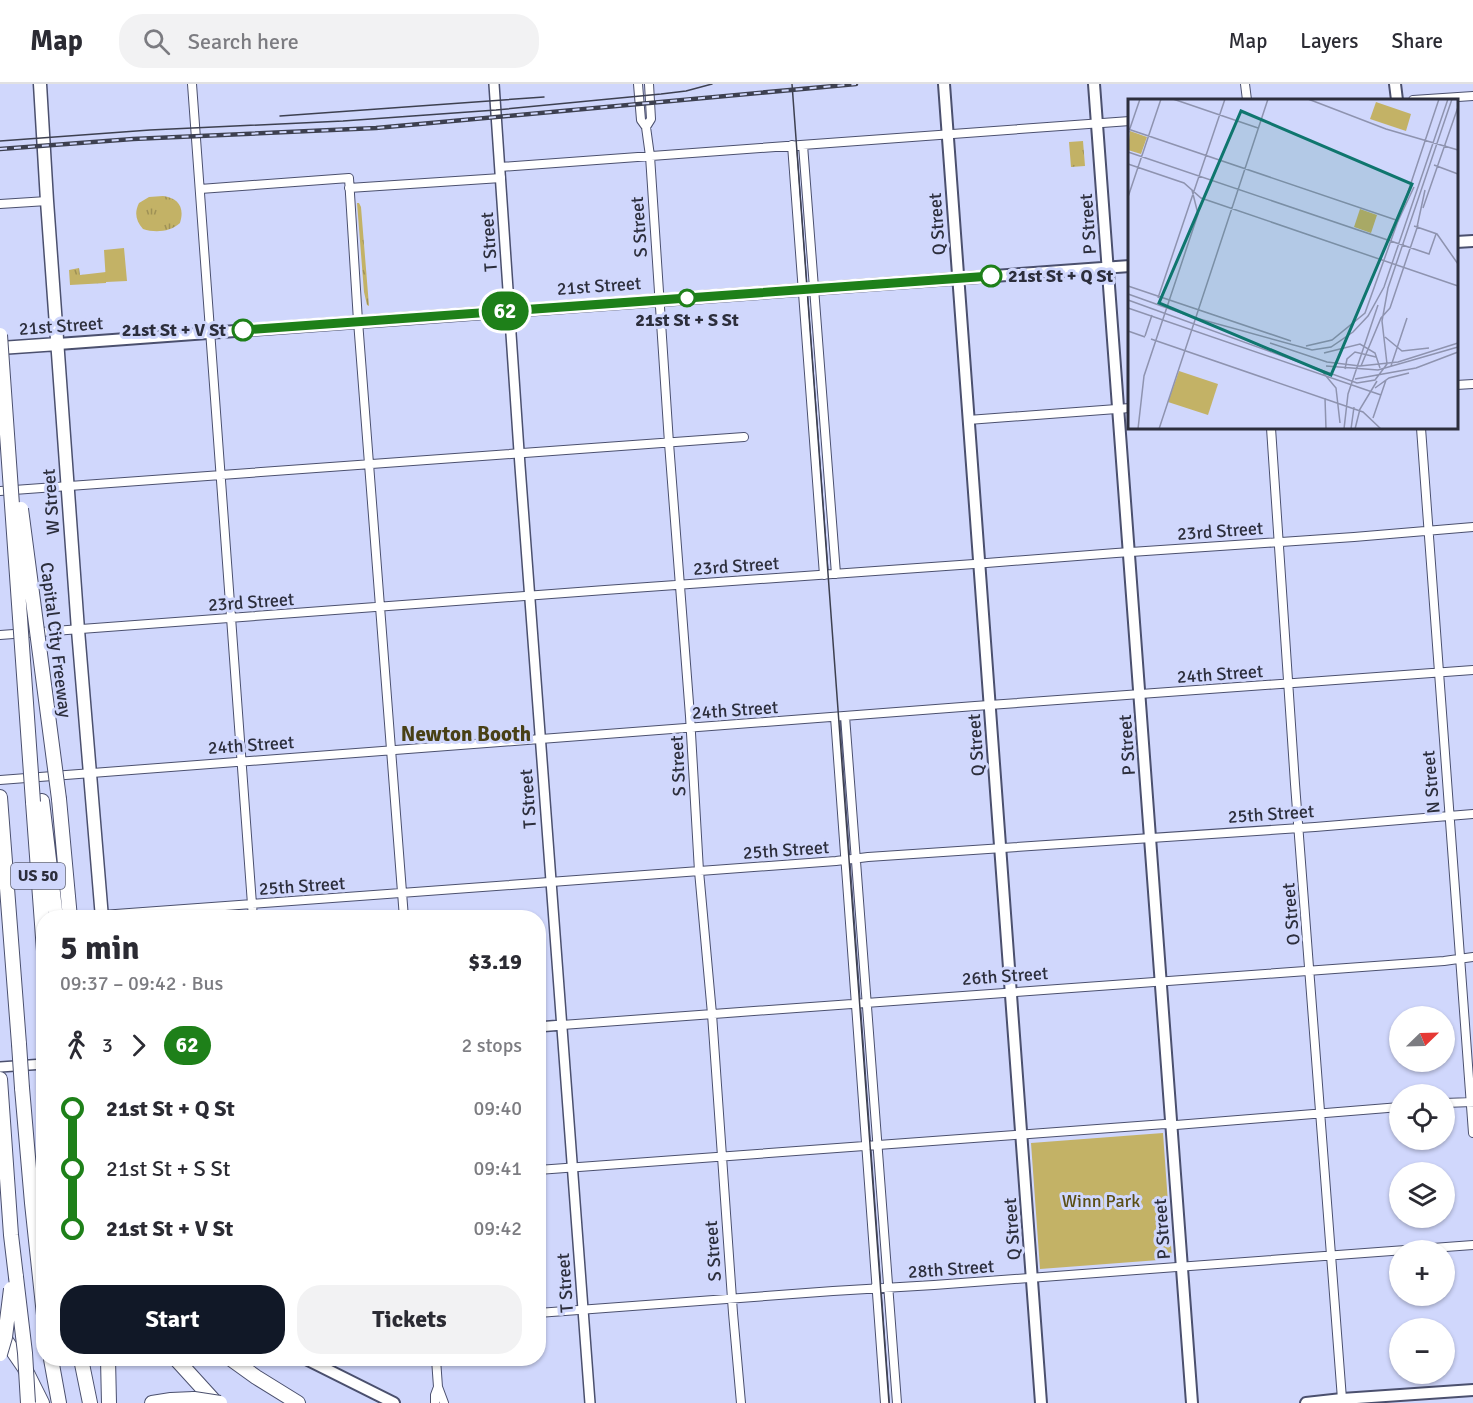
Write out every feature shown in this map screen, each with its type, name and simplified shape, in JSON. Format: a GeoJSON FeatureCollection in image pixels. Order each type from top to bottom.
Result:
{"type":"FeatureCollection","features":[{"type":"Feature","properties":{"kind":"highway","name":"Capital City Freeway"},"geometry":{"type":"LineString","coordinates":[[0,335],[18,594],[38,802]]}},
{"type":"Feature","properties":{"kind":"highway","name":"Capital City Freeway"},"geometry":{"type":"LineString","coordinates":[[2,367],[59,800],[69,910]]}},
{"type":"Feature","properties":{"kind":"highway","name":"US 50"},"geometry":{"type":"LineString","coordinates":[[0,797],[36,1240]]}},
{"type":"Feature","properties":{"kind":"highway"},"geometry":{"type":"LineString","coordinates":[[38,802],[55,910]]}},
{"type":"Feature","properties":{"kind":"highway","name":"US 50"},"geometry":{"type":"LineString","coordinates":[[38,802],[42,910]]}},
{"type":"Feature","properties":{"kind":"highway"},"geometry":{"type":"LineString","coordinates":[[0,1079],[14,1277],[25,1353],[28,1403]]}},
{"type":"Feature","properties":{"kind":"highway"},"geometry":{"type":"LineString","coordinates":[[0,1354],[5,1337],[14,1277]]}},
{"type":"Feature","properties":{"kind":"highway"},"geometry":{"type":"LineString","coordinates":[[0,1332],[24,1367],[42,1403]]}},
{"type":"Feature","properties":{"kind":"highway"},"geometry":{"type":"LineString","coordinates":[[52,1366],[59,1403]]}},
{"type":"Feature","properties":{"kind":"highway"},"geometry":{"type":"LineString","coordinates":[[82,1366],[90,1403]]}},
{"type":"Feature","properties":{"kind":"highway"},"geometry":{"type":"LineString","coordinates":[[108,1366],[109,1403]]}},
{"type":"Feature","properties":{"kind":"highway"},"geometry":{"type":"LineString","coordinates":[[183,1366],[218,1403]]}},
{"type":"Feature","properties":{"kind":"highway"},"geometry":{"type":"LineString","coordinates":[[241,1366],[298,1403]]}},
{"type":"Feature","properties":{"kind":"highway"},"geometry":{"type":"LineString","coordinates":[[153,1403],[184,1399],[218,1403]]}},
{"type":"Feature","properties":{"kind":"main road","name":"W Street"},"geometry":{"type":"LineString","coordinates":[[40,84],[78,630],[101,910]]}},
{"type":"Feature","properties":{"kind":"main road","name":"Q Street"},"geometry":{"type":"LineString","coordinates":[[944,84],[1041,1403]]}},
{"type":"Feature","properties":{"kind":"main road","name":"P Street"},"geometry":{"type":"LineString","coordinates":[[1094,84],[1108,267],[1124,409],[1129,552],[1192,1403]]}},
{"type":"Feature","properties":{"kind":"main road"},"geometry":{"type":"LineString","coordinates":[[1395,84],[1397,99]]}},
{"type":"Feature","properties":{"kind":"main road"},"geometry":{"type":"LineString","coordinates":[[1458,242],[1473,241]]}},
{"type":"Feature","properties":{"kind":"main road","name":"21st Street"},"geometry":{"type":"LineString","coordinates":[[0,348],[1128,266]]}},
{"type":"Feature","properties":{"kind":"main road"},"geometry":{"type":"LineString","coordinates":[[320,1366],[394,1403]]}},
{"type":"Feature","properties":{"kind":"main road"},"geometry":{"type":"LineString","coordinates":[[1306,1403],[1473,1390]]}},
{"type":"Feature","properties":{"kind":"street"},"geometry":{"type":"LineString","coordinates":[[192,84],[253,910]]}},
{"type":"Feature","properties":{"kind":"street","name":"T Street"},"geometry":{"type":"LineString","coordinates":[[494,84],[590,1403]]}},
{"type":"Feature","properties":{"kind":"street","name":"S Street"},"geometry":{"type":"LineString","coordinates":[[638,84],[641,120],[646,127],[650,156],[699,871],[741,1403]]}},
{"type":"Feature","properties":{"kind":"street","name":"S Street"},"geometry":{"type":"LineString","coordinates":[[646,127],[651,119],[649,84]]}},
{"type":"Feature","properties":{"kind":"street"},"geometry":{"type":"LineString","coordinates":[[1245,84],[1246,99]]}},
{"type":"Feature","properties":{"kind":"street"},"geometry":{"type":"LineString","coordinates":[[1428,99],[1473,96]]}},
{"type":"Feature","properties":{"kind":"street"},"geometry":{"type":"LineString","coordinates":[[500,167],[1128,121]]}},
{"type":"Feature","properties":{"kind":"street"},"geometry":{"type":"LineString","coordinates":[[804,145],[836,574]]}},
{"type":"Feature","properties":{"kind":"street"},"geometry":{"type":"LineString","coordinates":[[792,146],[824,575]]}},
{"type":"Feature","properties":{"kind":"street"},"geometry":{"type":"LineString","coordinates":[[350,188],[501,177]]}},
{"type":"Feature","properties":{"kind":"street"},"geometry":{"type":"LineString","coordinates":[[200,189],[349,178],[403,910]]}},
{"type":"Feature","properties":{"kind":"street"},"geometry":{"type":"LineString","coordinates":[[0,204],[47,201]]}},
{"type":"Feature","properties":{"kind":"street"},"geometry":{"type":"LineString","coordinates":[[1458,385],[1473,384]]}},
{"type":"Feature","properties":{"kind":"street"},"geometry":{"type":"LineString","coordinates":[[968,420],[1124,409]]}},
{"type":"Feature","properties":{"kind":"street","name":"O Street"},"geometry":{"type":"LineString","coordinates":[[1271,429],[1342,1399]]}},
{"type":"Feature","properties":{"kind":"street","name":"N Street"},"geometry":{"type":"LineString","coordinates":[[1420,429],[1473,1133]]}},
{"type":"Feature","properties":{"kind":"street"},"geometry":{"type":"LineString","coordinates":[[0,491],[744,437]]}},
{"type":"Feature","properties":{"kind":"street","name":"23rd Street"},"geometry":{"type":"LineString","coordinates":[[0,635],[1473,527]]}},
{"type":"Feature","properties":{"kind":"street","name":"24th Street"},"geometry":{"type":"LineString","coordinates":[[0,780],[1473,670]]}},
{"type":"Feature","properties":{"kind":"street"},"geometry":{"type":"LineString","coordinates":[[845,716],[897,1403]]}},
{"type":"Feature","properties":{"kind":"street"},"geometry":{"type":"LineString","coordinates":[[835,717],[885,1403]]}},
{"type":"Feature","properties":{"kind":"street","name":"25th Street"},"geometry":{"type":"LineString","coordinates":[[183,910],[1473,814]]}},
{"type":"Feature","properties":{"kind":"street","name":"26th Street"},"geometry":{"type":"LineString","coordinates":[[546,1026],[1473,957]]}},
{"type":"Feature","properties":{"kind":"street"},"geometry":{"type":"LineString","coordinates":[[0,1067],[36,1065]]}},
{"type":"Feature","properties":{"kind":"street"},"geometry":{"type":"LineString","coordinates":[[1455,1103],[1472,1102]]}},
{"type":"Feature","properties":{"kind":"street"},"geometry":{"type":"LineString","coordinates":[[546,1170],[1389,1108]]}},
{"type":"Feature","properties":{"kind":"street","name":"28th Street"},"geometry":{"type":"LineString","coordinates":[[546,1312],[1473,1245]]}},
{"type":"Feature","properties":{"kind":"street"},"geometry":{"type":"LineString","coordinates":[[436,1366],[438,1387],[444,1403]]}},
{"type":"Feature","properties":{"kind":"street"},"geometry":{"type":"LineString","coordinates":[[435,1403],[438,1387]]}},
{"type":"Feature","properties":{"kind":"green space"},"geometry":{"type":"Polygon","coordinates":[[[1083,141],[1085,166],[1071,167],[1069,142],[1083,141]]]}},
{"type":"Feature","properties":{"kind":"green space"},"geometry":{"type":"Polygon","coordinates":[[[163,196],[179,204],[182,212],[180,223],[162,231],[143,229],[136,217],[139,203],[149,197],[163,196]]]}},
{"type":"Feature","properties":{"kind":"green space"},"geometry":{"type":"Polygon","coordinates":[[[357,203],[361,207],[369,306],[364,292],[357,203]]]}},
{"type":"Feature","properties":{"kind":"green space"},"geometry":{"type":"Polygon","coordinates":[[[124,248],[127,281],[106,282],[104,250],[124,248]]]}},
{"type":"Feature","properties":{"kind":"green space"},"geometry":{"type":"Polygon","coordinates":[[[79,268],[80,275],[106,272],[106,283],[70,285],[69,270],[79,268]]]}},
{"type":"Feature","properties":{"kind":"green space","name":"Winn Park"},"geometry":{"type":"Polygon","coordinates":[[[1163,1133],[1172,1259],[1040,1269],[1031,1143],[1163,1133]]]}},
{"type":"Feature","properties":{"kind":"tram line"},"geometry":{"type":"LineString","coordinates":[[0,141],[496,110],[686,91],[712,84]]}},
{"type":"Feature","properties":{"kind":"tram line"},"geometry":{"type":"LineString","coordinates":[[792,84],[889,1403]]}},
{"type":"Feature","properties":{"kind":"tram line"},"geometry":{"type":"LineString","coordinates":[[280,116],[544,97]]}},
{"type":"Feature","properties":{"kind":"railway"},"geometry":{"type":"LineString","coordinates":[[0,149],[133,139],[376,128],[856,84]]}},
{"type":"Feature","properties":{"kind":"bus line","name":"62"},"geometry":{"type":"LineString","coordinates":[[243,330],[991,276]]}},
{"type":"Feature","properties":{"kind":"place","name":"21st St + Q St"},"geometry":{"type":"Point","coordinates":[991,276]}},
{"type":"Feature","properties":{"kind":"place","name":"21st St + S St"},"geometry":{"type":"Point","coordinates":[687,298]}},
{"type":"Feature","properties":{"kind":"place","name":"21st St + V St"},"geometry":{"type":"Point","coordinates":[243,330]}},
{"type":"Feature","properties":{"kind":"district","name":"Newton Booth"},"geometry":{"type":"Point","coordinates":[466,734]}}]}
